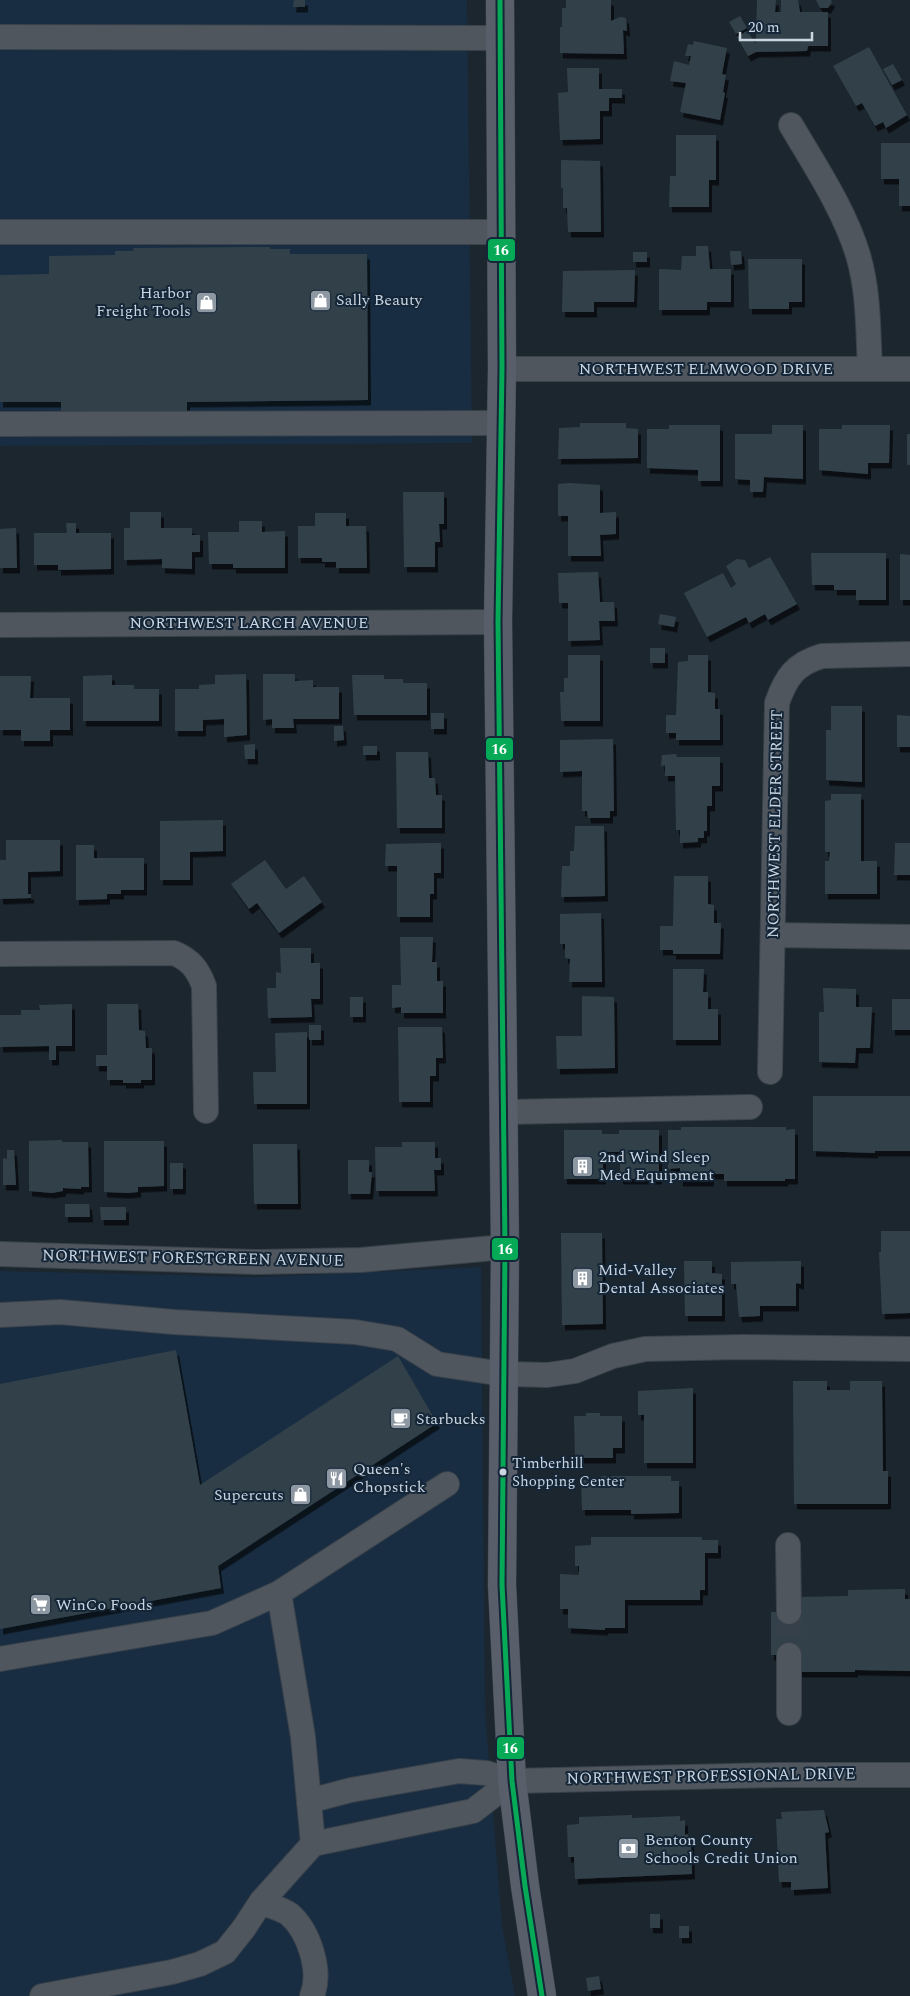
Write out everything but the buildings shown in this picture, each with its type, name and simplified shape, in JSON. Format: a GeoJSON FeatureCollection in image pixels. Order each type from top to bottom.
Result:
{"type":"FeatureCollection","features":[{"type":"Feature","properties":{"kind":"main road"},"geometry":{"type":"LineString","coordinates":[[500,0],[502,369],[498,622],[505,1247],[502,1585],[512,1781],[525,1886],[542,1996]]}},
{"type":"Feature","properties":{"kind":"street"},"geometry":{"type":"LineString","coordinates":[[0,37],[500,38]]}},
{"type":"Feature","properties":{"kind":"street"},"geometry":{"type":"LineString","coordinates":[[791,125],[848,227],[858,256],[867,302],[870,370]]}},
{"type":"Feature","properties":{"kind":"street"},"geometry":{"type":"LineString","coordinates":[[0,232],[501,232]]}},
{"type":"Feature","properties":{"kind":"street","name":"NORTHWEST ELMWOOD DRIVE"},"geometry":{"type":"LineString","coordinates":[[502,369],[910,369]]}},
{"type":"Feature","properties":{"kind":"street"},"geometry":{"type":"LineString","coordinates":[[0,424],[501,423]]}},
{"type":"Feature","properties":{"kind":"street","name":"NORTHWEST LARCH AVENUE"},"geometry":{"type":"LineString","coordinates":[[0,625],[498,622]]}},
{"type":"Feature","properties":{"kind":"street","name":"NORTHWEST ELDER STREET"},"geometry":{"type":"LineString","coordinates":[[770,1072],[777,703],[784,683],[792,672],[809,660],[822,656],[910,654]]}},
{"type":"Feature","properties":{"kind":"street"},"geometry":{"type":"LineString","coordinates":[[773,936],[910,937]]}},
{"type":"Feature","properties":{"kind":"street"},"geometry":{"type":"LineString","coordinates":[[0,954],[174,953],[185,958],[198,970],[204,986],[206,1111]]}},
{"type":"Feature","properties":{"kind":"street"},"geometry":{"type":"LineString","coordinates":[[503,1112],[750,1107]]}},
{"type":"Feature","properties":{"kind":"street","name":"NORTHWEST FORESTGREEN AVENUE"},"geometry":{"type":"LineString","coordinates":[[0,1254],[267,1262],[361,1260],[505,1247]]}},
{"type":"Feature","properties":{"kind":"street"},"geometry":{"type":"LineString","coordinates":[[0,1315],[60,1312],[174,1322],[355,1332],[397,1339],[437,1364],[503,1374],[547,1375],[575,1371],[613,1356],[645,1349],[744,1347],[910,1349]]}},
{"type":"Feature","properties":{"kind":"street"},"geometry":{"type":"LineString","coordinates":[[0,1659],[212,1623],[278,1593],[447,1484]]}},
{"type":"Feature","properties":{"kind":"street"},"geometry":{"type":"LineString","coordinates":[[788,1545],[789,1612]]}},
{"type":"Feature","properties":{"kind":"street"},"geometry":{"type":"LineString","coordinates":[[278,1593],[302,1737],[313,1844]]}},
{"type":"Feature","properties":{"kind":"street"},"geometry":{"type":"LineString","coordinates":[[789,1655],[789,1713]]}},
{"type":"Feature","properties":{"kind":"street","name":"NORTHWEST PROFESSIONAL DRIVE"},"geometry":{"type":"LineString","coordinates":[[309,1801],[351,1790],[459,1771],[486,1773],[512,1781],[780,1775],[910,1775]]}},
{"type":"Feature","properties":{"kind":"street"},"geometry":{"type":"LineString","coordinates":[[42,1996],[172,1972],[200,1964],[225,1952],[244,1928],[260,1902],[313,1844],[473,1810],[512,1781]]}},
{"type":"Feature","properties":{"kind":"street"},"geometry":{"type":"LineString","coordinates":[[260,1902],[287,1912],[298,1924],[308,1943],[313,1962],[316,1985],[312,1996]]}},
{"type":"Feature","properties":{"kind":"shaded area"},"geometry":{"type":"Polygon","coordinates":[[[0,0],[467,0],[472,443],[0,446],[0,0]]]}},
{"type":"Feature","properties":{"kind":"shaded area","name":"Timberhill Shopping Center"},"geometry":{"type":"Polygon","coordinates":[[[481,1267],[485,1711],[502,1926],[515,1996],[0,1996],[0,1271],[260,1277],[481,1267]]]}},
{"type":"Feature","properties":{"kind":"tunnel"},"geometry":{"type":"LineString","coordinates":[[789,1612],[789,1655]]}},
{"type":"Feature","properties":{"kind":"transit line","name":"16"},"geometry":{"type":"LineString","coordinates":[[500,0],[502,369],[498,622],[505,1247],[502,1585],[512,1781],[525,1886],[542,1996]]}},
{"type":"Feature","properties":{"kind":"place","name":"Sally Beauty"},"geometry":{"type":"Point","coordinates":[320,300]}},
{"type":"Feature","properties":{"kind":"place","name":"Harbor Freight Tools"},"geometry":{"type":"Point","coordinates":[207,302]}},
{"type":"Feature","properties":{"kind":"place","name":"2nd Wind Sleep Med Equipment"},"geometry":{"type":"Point","coordinates":[583,1166]}},
{"type":"Feature","properties":{"kind":"place","name":"Mid-Valley Dental Associates"},"geometry":{"type":"Point","coordinates":[582,1279]}},
{"type":"Feature","properties":{"kind":"place","name":"Starbucks"},"geometry":{"type":"Point","coordinates":[400,1419]}},
{"type":"Feature","properties":{"kind":"place","name":"Timberhill Shopping Center"},"geometry":{"type":"Point","coordinates":[503,1472]}},
{"type":"Feature","properties":{"kind":"place","name":"Queen's Chopstick"},"geometry":{"type":"Point","coordinates":[337,1478]}},
{"type":"Feature","properties":{"kind":"place","name":"Supercuts"},"geometry":{"type":"Point","coordinates":[300,1495]}},
{"type":"Feature","properties":{"kind":"place","name":"WinCo Foods"},"geometry":{"type":"Point","coordinates":[40,1605]}},
{"type":"Feature","properties":{"kind":"place","name":"Benton County Schools Credit Union"},"geometry":{"type":"Point","coordinates":[629,1849]}}]}
